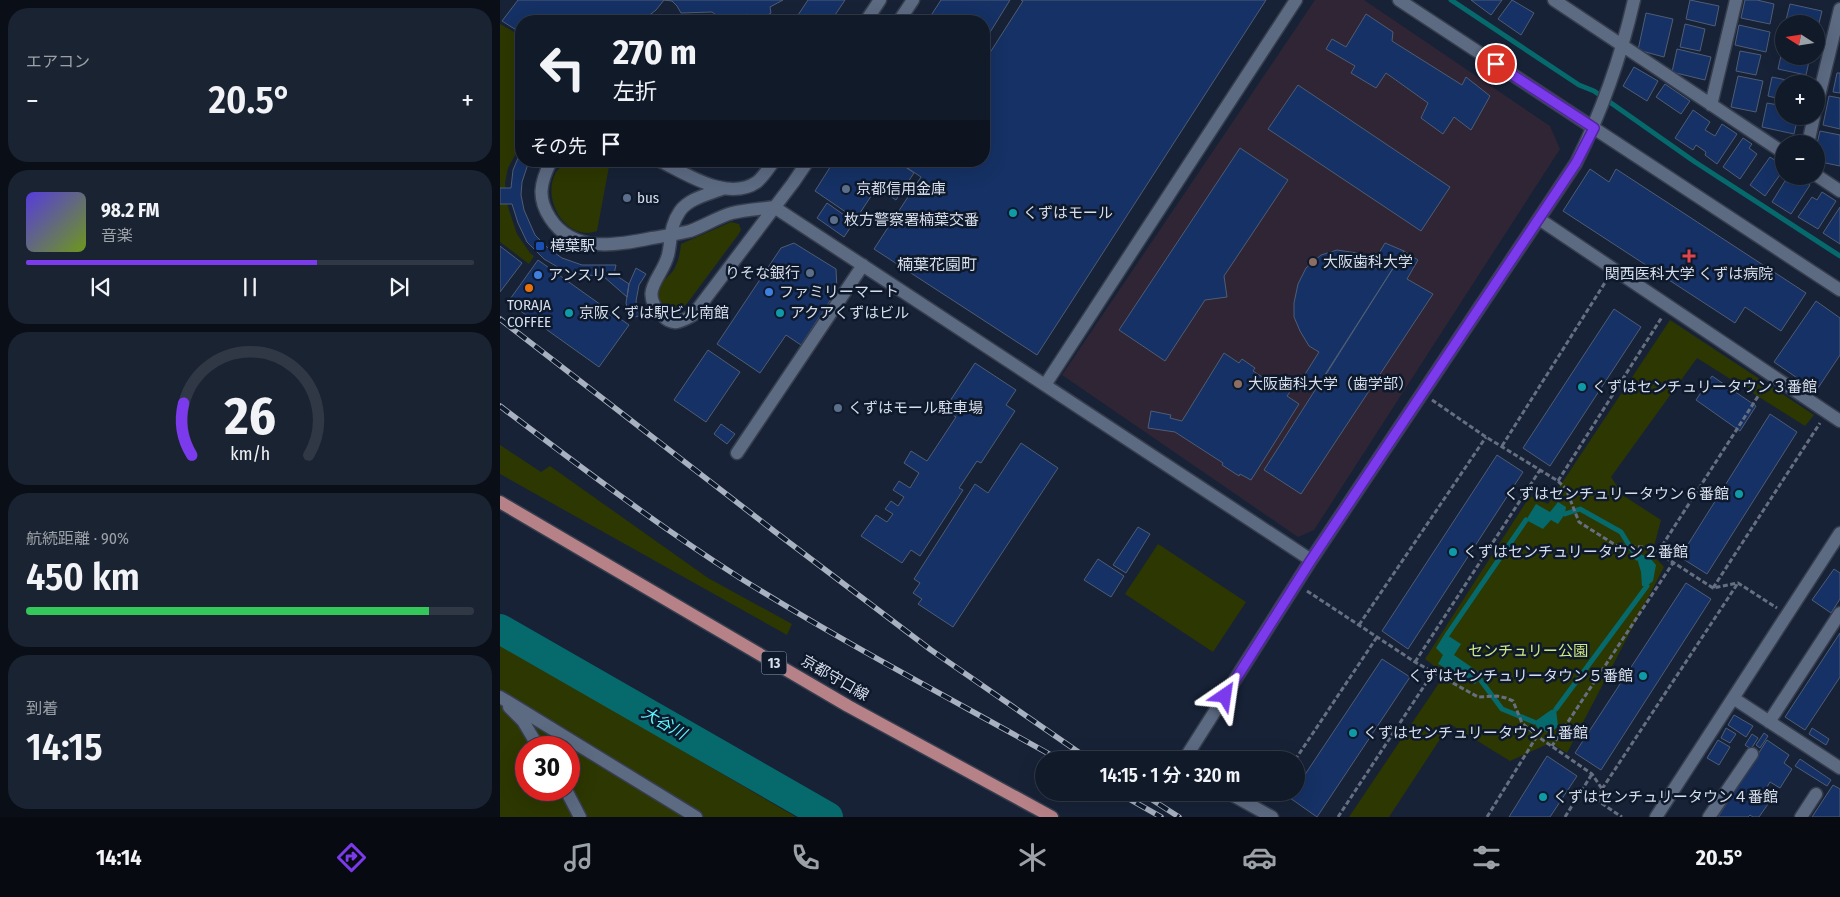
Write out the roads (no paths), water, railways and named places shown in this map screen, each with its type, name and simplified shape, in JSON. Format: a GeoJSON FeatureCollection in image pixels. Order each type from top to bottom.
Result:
{"type":"FeatureCollection","features":[{"type":"Feature","properties":{"kind":"main road","name":"京都守口線"},"geometry":{"type":"LineString","coordinates":[[500,502],[848,706],[1052,817]]}},
{"type":"Feature","properties":{"kind":"street"},"geometry":{"type":"LineString","coordinates":[[870,15],[880,0]]}},
{"type":"Feature","properties":{"kind":"street"},"geometry":{"type":"LineString","coordinates":[[903,15],[914,0]]}},
{"type":"Feature","properties":{"kind":"street"},"geometry":{"type":"LineString","coordinates":[[1045,385],[1296,0]]}},
{"type":"Feature","properties":{"kind":"street"},"geometry":{"type":"LineString","coordinates":[[1399,0],[1840,290]]}},
{"type":"Feature","properties":{"kind":"street"},"geometry":{"type":"LineString","coordinates":[[1554,0],[1775,147]]}},
{"type":"Feature","properties":{"kind":"street"},"geometry":{"type":"LineString","coordinates":[[1190,751],[1311,560],[1576,163],[1594,128],[1623,47],[1634,0]]}},
{"type":"Feature","properties":{"kind":"street"},"geometry":{"type":"LineString","coordinates":[[1711,105],[1736,0]]}},
{"type":"Feature","properties":{"kind":"street"},"geometry":{"type":"LineString","coordinates":[[1824,75],[1840,9]]}},
{"type":"Feature","properties":{"kind":"street"},"geometry":{"type":"LineString","coordinates":[[548,167],[542,186],[542,204],[552,221],[568,235],[586,243],[600,246],[689,231],[732,213],[774,207],[1311,560]]}},
{"type":"Feature","properties":{"kind":"street"},"geometry":{"type":"LineString","coordinates":[[672,167],[703,183],[734,190],[757,182],[769,167]]}},
{"type":"Feature","properties":{"kind":"street"},"geometry":{"type":"LineString","coordinates":[[724,188],[691,201],[681,210],[671,228],[668,254],[651,291],[654,307],[665,319],[673,323],[678,323],[693,314],[804,167]]}},
{"type":"Feature","properties":{"kind":"street"},"geometry":{"type":"LineString","coordinates":[[1825,181],[1840,191]]}},
{"type":"Feature","properties":{"kind":"street"},"geometry":{"type":"LineString","coordinates":[[1540,219],[1840,421]]}},
{"type":"Feature","properties":{"kind":"street"},"geometry":{"type":"LineString","coordinates":[[737,453],[863,265]]}},
{"type":"Feature","properties":{"kind":"street"},"geometry":{"type":"LineString","coordinates":[[1656,817],[1840,533]]}},
{"type":"Feature","properties":{"kind":"street"},"geometry":{"type":"LineString","coordinates":[[1769,722],[1840,613]]}},
{"type":"Feature","properties":{"kind":"street"},"geometry":{"type":"LineString","coordinates":[[500,697],[523,721],[532,736]]}},
{"type":"Feature","properties":{"kind":"street"},"geometry":{"type":"LineString","coordinates":[[500,697],[696,817]]}},
{"type":"Feature","properties":{"kind":"street"},"geometry":{"type":"LineString","coordinates":[[1733,698],[1839,764]]}},
{"type":"Feature","properties":{"kind":"street"},"geometry":{"type":"LineString","coordinates":[[1709,817],[1752,754]]}},
{"type":"Feature","properties":{"kind":"street"},"geometry":{"type":"LineString","coordinates":[[1801,817],[1816,794]]}},
{"type":"Feature","properties":{"kind":"street"},"geometry":{"type":"LineString","coordinates":[[572,801],[580,817]]}},
{"type":"Feature","properties":{"kind":"street"},"geometry":{"type":"LineString","coordinates":[[1243,801],[1272,817]]}},
{"type":"Feature","properties":{"kind":"waterway"},"geometry":{"type":"LineString","coordinates":[[1451,0],[1579,85],[1594,91],[1695,162],[1840,256]]}},
{"type":"Feature","properties":{"kind":"waterway"},"geometry":{"type":"LineString","coordinates":[[1565,514],[1580,509],[1621,532],[1637,558]]}},
{"type":"Feature","properties":{"kind":"waterway"},"geometry":{"type":"LineString","coordinates":[[1447,635],[1526,520]]}},
{"type":"Feature","properties":{"kind":"waterway"},"geometry":{"type":"LineString","coordinates":[[1556,709],[1647,586]]}},
{"type":"Feature","properties":{"kind":"waterway","name":"大谷川"},"geometry":{"type":"LineString","coordinates":[[500,629],[828,817]]}},
{"type":"Feature","properties":{"kind":"waterway"},"geometry":{"type":"LineString","coordinates":[[1479,678],[1502,709],[1534,722]]}},
{"type":"Feature","properties":{"kind":"railway"},"geometry":{"type":"LineString","coordinates":[[500,319],[931,650],[1077,751]]}},
{"type":"Feature","properties":{"kind":"railway"},"geometry":{"type":"LineString","coordinates":[[500,406],[648,516],[740,578],[859,648],[1044,751]]}},
{"type":"Feature","properties":{"kind":"railway"},"geometry":{"type":"LineString","coordinates":[[1133,801],[1161,817]]}},
{"type":"Feature","properties":{"kind":"railway"},"geometry":{"type":"LineString","coordinates":[[1154,801],[1179,817]]}},
{"type":"Feature","properties":{"kind":"place","name":"京都信用金庫"},"geometry":{"type":"Point","coordinates":[846,189]}},
{"type":"Feature","properties":{"kind":"place","name":"bus"},"geometry":{"type":"Point","coordinates":[627,198]}},
{"type":"Feature","properties":{"kind":"place","name":"くずはモール"},"geometry":{"type":"Point","coordinates":[1013,213]}},
{"type":"Feature","properties":{"kind":"place","name":"枚方警察署楠葉交番"},"geometry":{"type":"Point","coordinates":[834,220]}},
{"type":"Feature","properties":{"kind":"place","name":"樟葉駅"},"geometry":{"type":"Point","coordinates":[540,246]}},
{"type":"Feature","properties":{"kind":"place","name":"関西医科大学 くずは病院"},"geometry":{"type":"Point","coordinates":[1689,256]}},
{"type":"Feature","properties":{"kind":"place","name":"大阪歯科大学"},"geometry":{"type":"Point","coordinates":[1313,262]}},
{"type":"Feature","properties":{"kind":"place","name":"りそな銀行"},"geometry":{"type":"Point","coordinates":[810,273]}},
{"type":"Feature","properties":{"kind":"place","name":"アンスリー"},"geometry":{"type":"Point","coordinates":[538,275]}},
{"type":"Feature","properties":{"kind":"place","name":"TORAJA COFFEE"},"geometry":{"type":"Point","coordinates":[529,288]}},
{"type":"Feature","properties":{"kind":"place","name":"ファミリーマート"},"geometry":{"type":"Point","coordinates":[769,292]}},
{"type":"Feature","properties":{"kind":"place","name":"京阪くずは駅ビル南館"},"geometry":{"type":"Point","coordinates":[569,313]}},
{"type":"Feature","properties":{"kind":"place","name":"アクアくずはビル"},"geometry":{"type":"Point","coordinates":[780,313]}},
{"type":"Feature","properties":{"kind":"place","name":"大阪歯科大学（歯学部）"},"geometry":{"type":"Point","coordinates":[1238,384]}},
{"type":"Feature","properties":{"kind":"place","name":"くずはセンチュリータウン３番館"},"geometry":{"type":"Point","coordinates":[1582,387]}},
{"type":"Feature","properties":{"kind":"place","name":"くずはモール駐車場"},"geometry":{"type":"Point","coordinates":[838,408]}},
{"type":"Feature","properties":{"kind":"place","name":"くずはセンチュリータウン６番館"},"geometry":{"type":"Point","coordinates":[1739,494]}},
{"type":"Feature","properties":{"kind":"place","name":"くずはセンチュリータウン２番館"},"geometry":{"type":"Point","coordinates":[1453,552]}},
{"type":"Feature","properties":{"kind":"place","name":"くずはセンチュリータウン５番館"},"geometry":{"type":"Point","coordinates":[1643,676]}},
{"type":"Feature","properties":{"kind":"place","name":"くずはセンチュリータウン１番館"},"geometry":{"type":"Point","coordinates":[1353,733]}},
{"type":"Feature","properties":{"kind":"place","name":"くずはセンチュリータウン４番館"},"geometry":{"type":"Point","coordinates":[1543,797]}},
{"type":"Feature","properties":{"kind":"district","name":"楠葉花園町"},"geometry":{"type":"Point","coordinates":[937,264]}},
{"type":"Feature","properties":{"kind":"park label","name":"センチュリー公園"},"geometry":{"type":"Point","coordinates":[1528,651]}}]}
